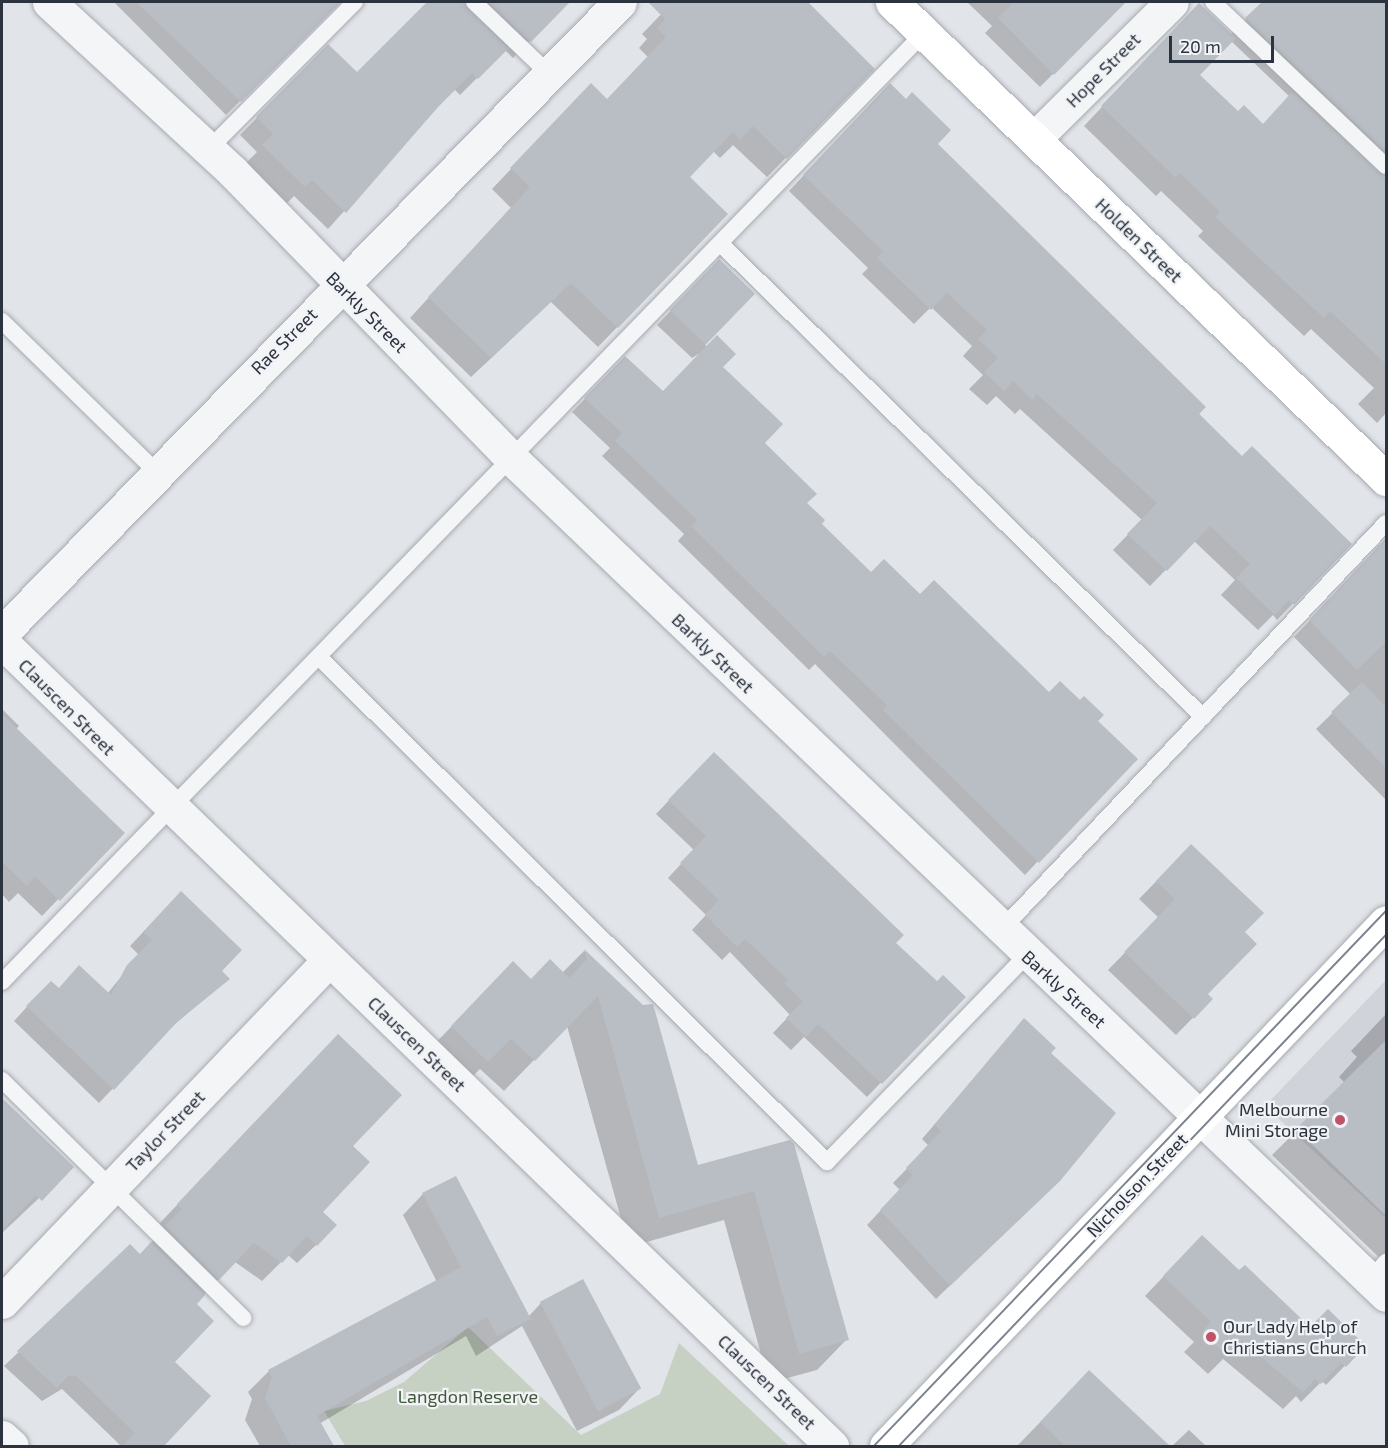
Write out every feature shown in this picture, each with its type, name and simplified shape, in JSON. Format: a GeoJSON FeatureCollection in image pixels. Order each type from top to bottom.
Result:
{"type":"FeatureCollection","features":[{"type":"Feature","properties":{"kind":"main road","name":"Holden Street"},"geometry":{"type":"LineString","coordinates":[[892,2],[1386,479]]}},
{"type":"Feature","properties":{"kind":"main road","name":"Nicholson Street"},"geometry":{"type":"LineString","coordinates":[[886,1446],[1386,922]]}},
{"type":"Feature","properties":{"kind":"street","name":"Barkly Street"},"geometry":{"type":"LineString","coordinates":[[49,2],[209,149],[510,457],[1027,955],[1381,1279]]}},
{"type":"Feature","properties":{"kind":"street","name":"Rae Street"},"geometry":{"type":"LineString","coordinates":[[2,633],[340,285],[620,2]]}},
{"type":"Feature","properties":{"kind":"street","name":"Hope Street"},"geometry":{"type":"LineString","coordinates":[[1034,139],[1172,2]]}},
{"type":"Feature","properties":{"kind":"street","name":"Clauscen Street"},"geometry":{"type":"LineString","coordinates":[[2,642],[172,811],[832,1446]]}},
{"type":"Feature","properties":{"kind":"street","name":"Taylor Street"},"geometry":{"type":"LineString","coordinates":[[2,1302],[329,960]]}},
{"type":"Feature","properties":{"kind":"street"},"geometry":{"type":"LineString","coordinates":[[2,1437],[12,1446]]}},
{"type":"Feature","properties":{"kind":"lane"},"geometry":{"type":"LineString","coordinates":[[209,149],[355,2]]}},
{"type":"Feature","properties":{"kind":"lane"},"geometry":{"type":"LineString","coordinates":[[474,2],[549,74]]}},
{"type":"Feature","properties":{"kind":"lane"},"geometry":{"type":"LineString","coordinates":[[1213,2],[1386,166]]}},
{"type":"Feature","properties":{"kind":"lane"},"geometry":{"type":"LineString","coordinates":[[2,982],[172,811],[510,457],[722,245],[924,33]]}},
{"type":"Feature","properties":{"kind":"lane"},"geometry":{"type":"LineString","coordinates":[[722,245],[1203,717]]}},
{"type":"Feature","properties":{"kind":"lane"},"geometry":{"type":"LineString","coordinates":[[2,321],[157,472]]}},
{"type":"Feature","properties":{"kind":"lane"},"geometry":{"type":"LineString","coordinates":[[1001,930],[1386,523]]}},
{"type":"Feature","properties":{"kind":"lane"},"geometry":{"type":"LineString","coordinates":[[320,658],[827,1162],[1027,955]]}},
{"type":"Feature","properties":{"kind":"lane"},"geometry":{"type":"LineString","coordinates":[[2,1080],[243,1318]]}},
{"type":"Feature","properties":{"kind":"shaded area"},"geometry":{"type":"Polygon","coordinates":[[[1386,980],[1386,1218],[1265,1106],[1386,980]]]}},
{"type":"Feature","properties":{"kind":"green space","name":"Langdon Reserve"},"geometry":{"type":"Polygon","coordinates":[[[468,1327],[581,1435],[660,1394],[679,1343],[789,1446],[345,1446],[324,1411],[366,1401],[404,1382],[468,1327]]]}},
{"type":"Feature","properties":{"kind":"building"},"geometry":{"type":"Polygon","coordinates":[[[136,2],[341,2],[241,102],[136,2]]]}},
{"type":"Feature","properties":{"kind":"building"},"geometry":{"type":"Polygon","coordinates":[[[427,2],[464,2],[508,49],[478,79],[472,73],[438,107],[346,213],[312,180],[305,187],[262,145],[273,134],[256,117],[328,44],[357,72],[427,2]]]}},
{"type":"Feature","properties":{"kind":"building"},"geometry":{"type":"Polygon","coordinates":[[[489,2],[570,2],[531,42],[489,2]]]}},
{"type":"Feature","properties":{"kind":"building"},"geometry":{"type":"Polygon","coordinates":[[[648,2],[808,2],[875,69],[787,159],[753,126],[740,140],[733,132],[690,177],[728,214],[618,328],[571,283],[491,358],[428,297],[530,187],[510,168],[591,83],[607,99],[666,37],[657,28],[665,19],[648,2]]]}},
{"type":"Feature","properties":{"kind":"building"},"geometry":{"type":"Polygon","coordinates":[[[1014,2],[1126,2],[1054,75],[998,18],[1014,2]]]}},
{"type":"Feature","properties":{"kind":"building"},"geometry":{"type":"Polygon","coordinates":[[[1262,2],[1386,2],[1386,152],[1245,18],[1262,2]]]}},
{"type":"Feature","properties":{"kind":"building"},"geometry":{"type":"Polygon","coordinates":[[[1199,3],[1236,38],[1200,75],[1238,111],[1244,105],[1263,124],[1292,92],[1386,176],[1386,364],[1330,311],[1324,318],[1215,217],[1220,212],[1180,173],[1176,178],[1101,106],[1199,3]]]}},
{"type":"Feature","properties":{"kind":"building"},"geometry":{"type":"Polygon","coordinates":[[[890,83],[906,99],[912,92],[951,130],[938,144],[1206,407],[1199,414],[1242,456],[1252,446],[1352,544],[1294,605],[1289,600],[1275,615],[1236,578],[1250,564],[1210,526],[1167,571],[1127,534],[1157,503],[1037,394],[1032,400],[1013,381],[1004,391],[984,372],[998,358],[978,339],[987,330],[947,293],[931,310],[877,258],[883,251],[803,175],[890,83]]]}},
{"type":"Feature","properties":{"kind":"building"},"geometry":{"type":"Polygon","coordinates":[[[719,259],[755,294],[706,345],[670,310],[719,259]]]}},
{"type":"Feature","properties":{"kind":"building"},"geometry":{"type":"Polygon","coordinates":[[[717,335],[736,354],[723,367],[783,424],[765,443],[817,494],[807,503],[825,520],[822,524],[871,572],[884,559],[920,594],[934,580],[1049,692],[1060,681],[1080,700],[1084,696],[1104,715],[1098,721],[1138,759],[1039,863],[883,710],[887,705],[830,651],[824,657],[691,526],[697,520],[615,441],[622,433],[584,398],[625,356],[663,391],[717,335]]]}},
{"type":"Feature","properties":{"kind":"building"},"geometry":{"type":"Polygon","coordinates":[[[1386,538],[1386,642],[1357,670],[1309,620],[1386,538]]]}},
{"type":"Feature","properties":{"kind":"building"},"geometry":{"type":"Polygon","coordinates":[[[1362,682],[1386,707],[1386,768],[1331,712],[1362,682]]]}},
{"type":"Feature","properties":{"kind":"building"},"geometry":{"type":"Polygon","coordinates":[[[2,714],[125,833],[60,901],[35,877],[27,886],[2,862],[2,714]]]}},
{"type":"Feature","properties":{"kind":"building"},"geometry":{"type":"Polygon","coordinates":[[[714,752],[904,935],[896,943],[937,981],[943,975],[966,997],[882,1084],[818,1024],[806,1037],[786,1018],[803,1001],[784,983],[788,980],[745,939],[737,947],[705,915],[719,900],[680,863],[706,836],[668,800],[714,752]]]}},
{"type":"Feature","properties":{"kind":"building"},"geometry":{"type":"Polygon","coordinates":[[[1191,844],[1264,913],[1245,932],[1257,944],[1208,994],[1213,999],[1194,1019],[1124,952],[1175,899],[1156,881],[1191,844]]]}},
{"type":"Feature","properties":{"kind":"building"},"geometry":{"type":"Polygon","coordinates":[[[181,891],[242,950],[222,971],[230,979],[178,1021],[114,1090],[26,1006],[51,981],[59,988],[79,965],[111,995],[127,965],[152,940],[143,932],[181,891]]]}},
{"type":"Feature","properties":{"kind":"building"},"geometry":{"type":"Polygon","coordinates":[[[584,949],[643,1005],[653,1004],[698,1165],[790,1140],[794,1144],[849,1340],[799,1354],[754,1191],[659,1218],[598,996],[535,1061],[511,1039],[488,1062],[451,1026],[513,961],[531,979],[550,959],[569,978],[587,959],[584,949]]]}},
{"type":"Feature","properties":{"kind":"building"},"geometry":{"type":"Polygon","coordinates":[[[1024,1018],[1056,1048],[1051,1053],[1116,1113],[1060,1181],[950,1286],[880,1210],[913,1175],[906,1168],[941,1131],[934,1125],[1024,1018]]]}},
{"type":"Feature","properties":{"kind":"building"},"geometry":{"type":"Polygon","coordinates":[[[338,1034],[402,1095],[353,1146],[370,1162],[323,1212],[337,1225],[317,1246],[307,1236],[282,1263],[254,1243],[219,1280],[165,1226],[182,1209],[177,1204],[338,1034]]]}},
{"type":"Feature","properties":{"kind":"building"},"geometry":{"type":"Polygon","coordinates":[[[1386,1040],[1386,1216],[1296,1129],[1386,1040]]]}},
{"type":"Feature","properties":{"kind":"building"},"geometry":{"type":"Polygon","coordinates":[[[2,1098],[74,1167],[42,1201],[36,1195],[2,1231],[2,1098]]]}},
{"type":"Feature","properties":{"kind":"building"},"geometry":{"type":"Polygon","coordinates":[[[456,1176],[531,1319],[497,1336],[487,1317],[317,1416],[334,1446],[291,1446],[265,1398],[272,1377],[268,1370],[461,1267],[422,1193],[456,1176]]]}},
{"type":"Feature","properties":{"kind":"building"},"geometry":{"type":"Polygon","coordinates":[[[1202,1235],[1239,1270],[1245,1265],[1310,1327],[1328,1309],[1366,1346],[1346,1367],[1341,1363],[1321,1384],[1315,1379],[1303,1392],[1242,1341],[1228,1357],[1202,1332],[1211,1322],[1163,1276],[1202,1235]]]}},
{"type":"Feature","properties":{"kind":"building"},"geometry":{"type":"Polygon","coordinates":[[[151,1242],[205,1295],[197,1304],[214,1321],[175,1362],[211,1396],[164,1446],[122,1446],[135,1433],[76,1376],[68,1376],[57,1388],[17,1351],[130,1244],[140,1254],[151,1242]]]}},
{"type":"Feature","properties":{"kind":"building"},"geometry":{"type":"Polygon","coordinates":[[[583,1279],[641,1388],[598,1411],[540,1302],[583,1279]]]}},
{"type":"Feature","properties":{"kind":"building"},"geometry":{"type":"Polygon","coordinates":[[[1089,1370],[1170,1446],[1065,1446],[1040,1422],[1089,1370]]]}},
{"type":"Feature","properties":{"kind":"tram line"},"geometry":{"type":"LineString","coordinates":[[874,1446],[1386,911]]}},
{"type":"Feature","properties":{"kind":"tram line"},"geometry":{"type":"LineString","coordinates":[[899,1446],[1386,935]]}},
{"type":"Feature","properties":{"kind":"place","name":"Melbourne Mini Storage"},"geometry":{"type":"Point","coordinates":[1340,1120]}},
{"type":"Feature","properties":{"kind":"place","name":"Our Lady Help of Christians Church"},"geometry":{"type":"Point","coordinates":[1211,1337]}}]}
